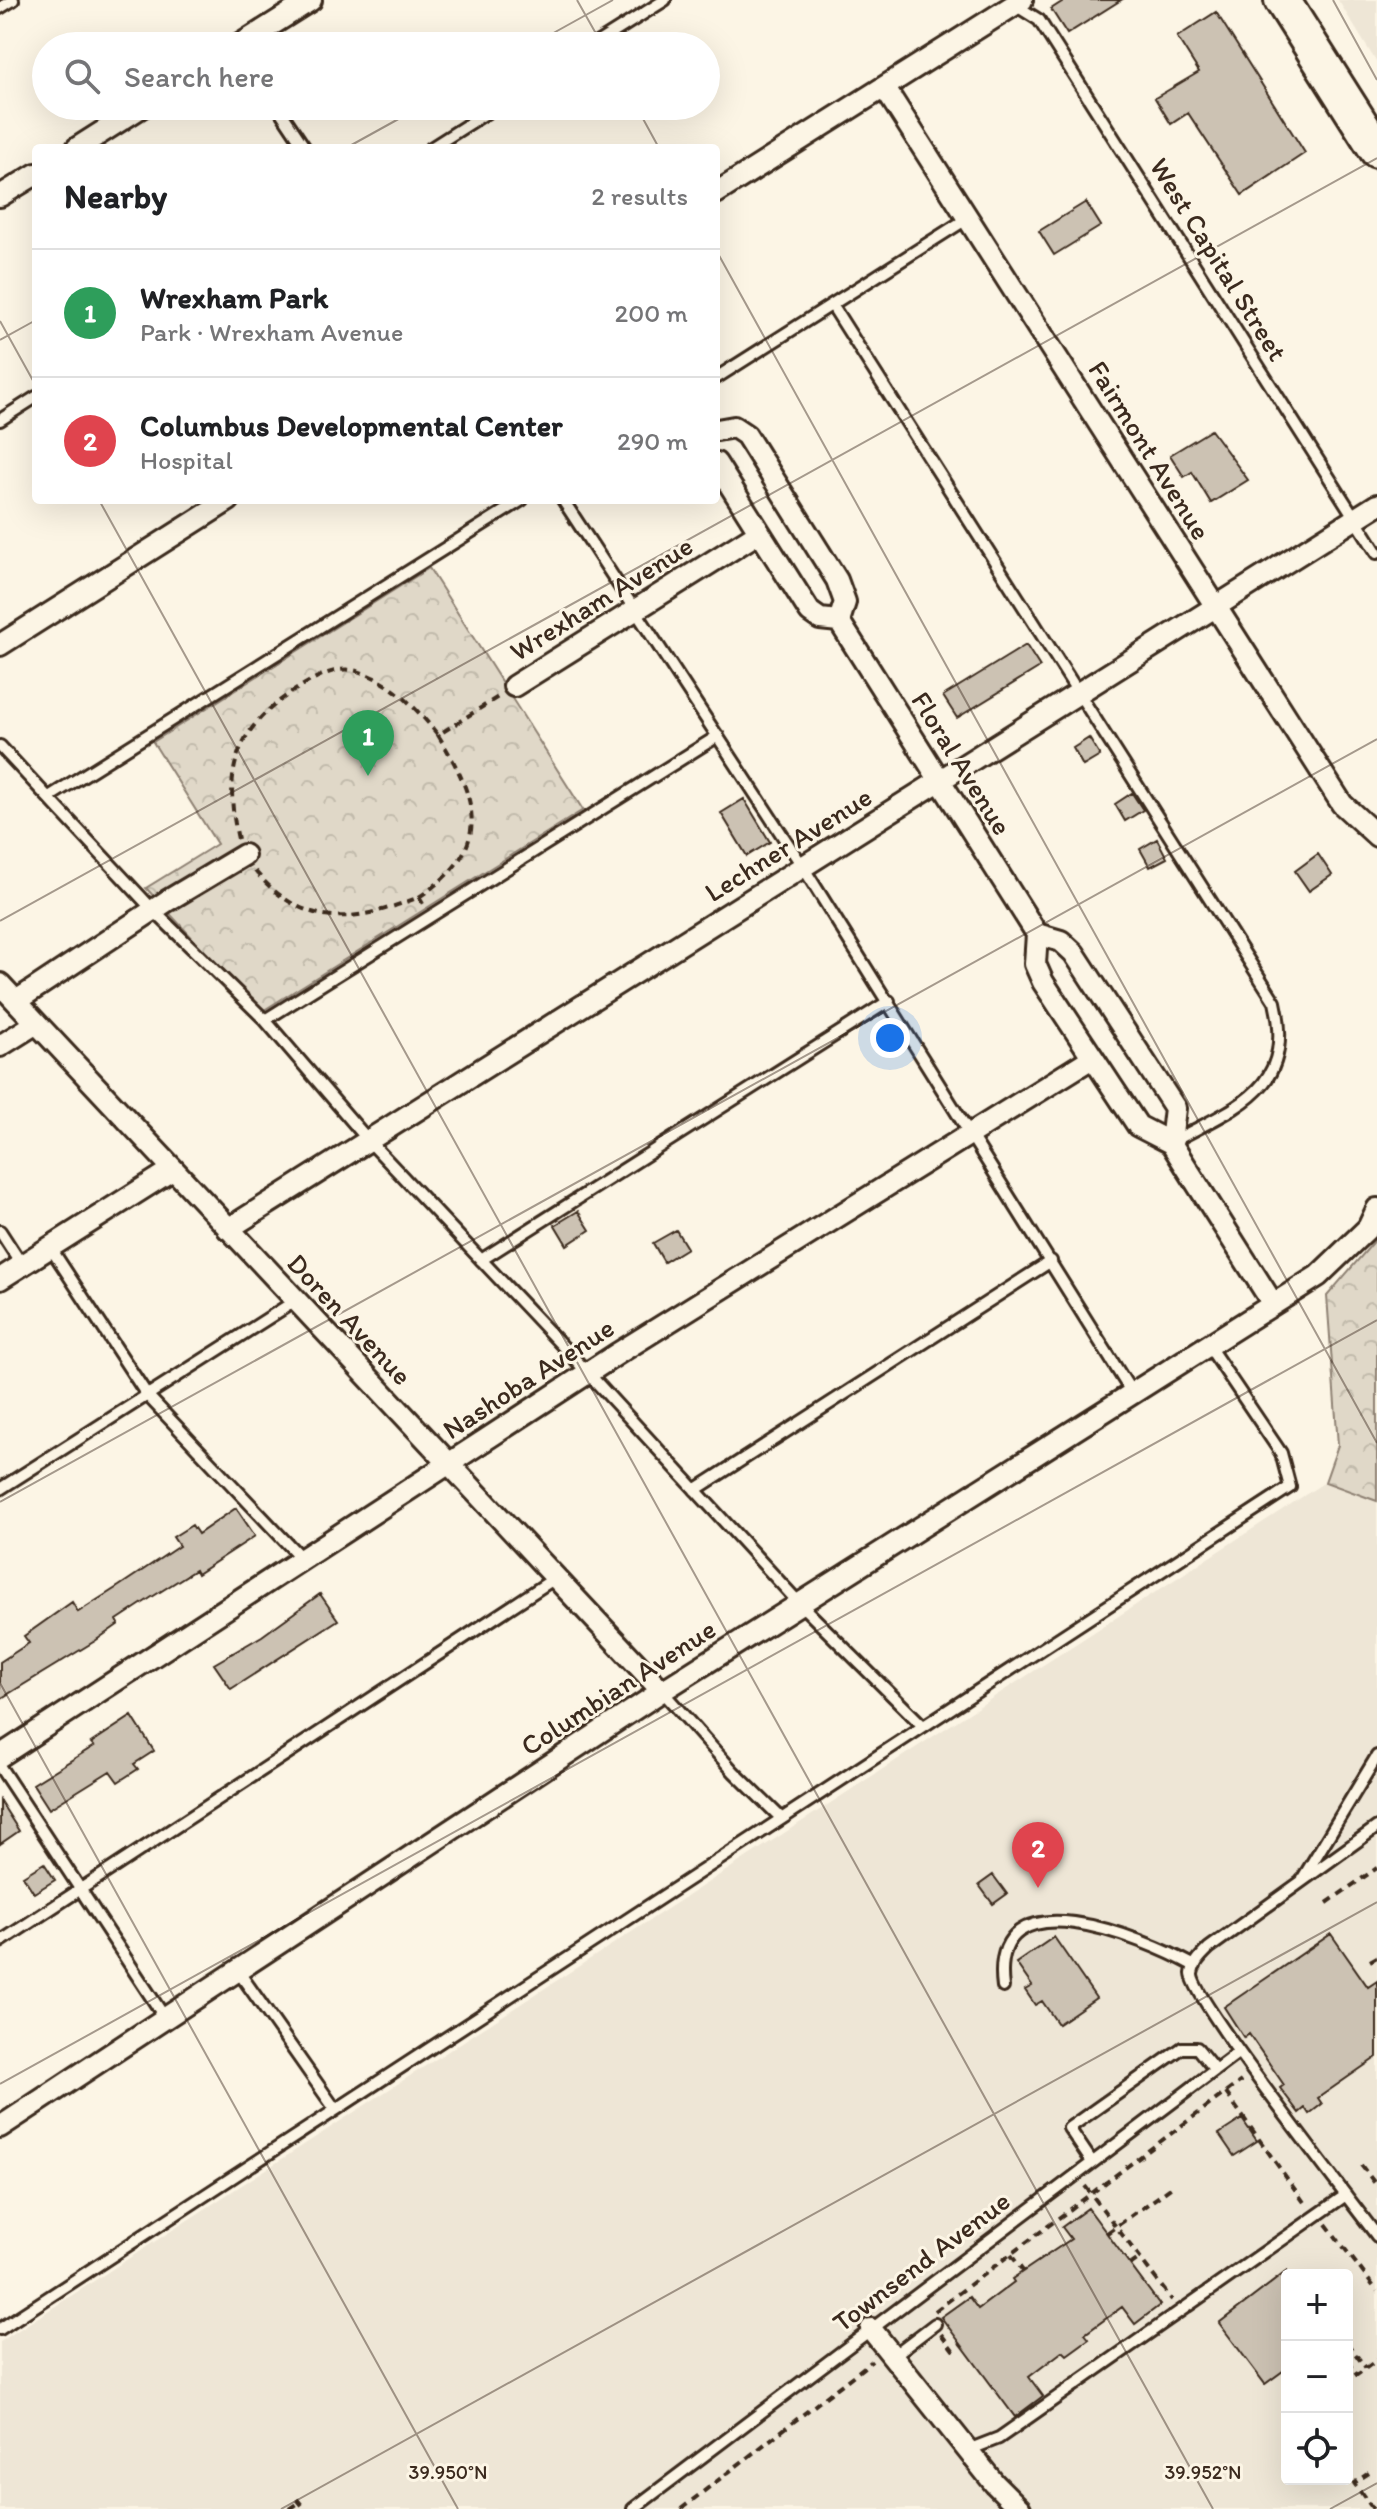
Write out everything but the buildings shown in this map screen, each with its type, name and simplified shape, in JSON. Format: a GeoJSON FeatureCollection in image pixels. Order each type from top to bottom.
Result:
{"type":"FeatureCollection","features":[{"type":"Feature","properties":{"kind":"main road"},"geometry":{"type":"LineString","coordinates":[[1282,0],[1377,150]]}},
{"type":"Feature","properties":{"kind":"street"},"geometry":{"type":"LineString","coordinates":[[260,32],[311,0]]}},
{"type":"Feature","properties":{"kind":"street"},"geometry":{"type":"LineString","coordinates":[[720,190],[1016,2]]}},
{"type":"Feature","properties":{"kind":"street","name":"Fairmont Avenue"},"geometry":{"type":"LineString","coordinates":[[884,87],[970,217],[1342,804],[1377,836]]}},
{"type":"Feature","properties":{"kind":"street"},"geometry":{"type":"LineString","coordinates":[[83,144],[121,120]]}},
{"type":"Feature","properties":{"kind":"street"},"geometry":{"type":"LineString","coordinates":[[0,196],[32,176]]}},
{"type":"Feature","properties":{"kind":"street"},"geometry":{"type":"LineString","coordinates":[[720,429],[734,427],[746,435],[837,580],[845,602],[839,621],[820,619],[810,612],[720,470]]}},
{"type":"Feature","properties":{"kind":"street"},"geometry":{"type":"LineString","coordinates":[[0,645],[223,504]]}},
{"type":"Feature","properties":{"kind":"street","name":"Lechner Avenue"},"geometry":{"type":"LineString","coordinates":[[228,1229],[1377,505]]}},
{"type":"Feature","properties":{"kind":"street","name":"Wrexham Avenue"},"geometry":{"type":"LineString","coordinates":[[514,686],[758,533]]}},
{"type":"Feature","properties":{"kind":"street","name":"Floral Avenue"},"geometry":{"type":"LineString","coordinates":[[839,621],[1037,934],[1035,964],[1092,1058],[1138,1126],[1171,1143],[1273,1304]]}},
{"type":"Feature","properties":{"kind":"street"},"geometry":{"type":"LineString","coordinates":[[16,1001],[153,910],[244,855]]}},
{"type":"Feature","properties":{"kind":"street"},"geometry":{"type":"LineString","coordinates":[[1037,934],[1061,941],[1074,953],[1175,1108],[1171,1143]]}},
{"type":"Feature","properties":{"kind":"street","name":"Doren Avenue"},"geometry":{"type":"LineString","coordinates":[[0,984],[662,1691]]}},
{"type":"Feature","properties":{"kind":"street"},"geometry":{"type":"LineString","coordinates":[[0,1046],[35,1024]]}},
{"type":"Feature","properties":{"kind":"street","name":"Nashoba Avenue"},"geometry":{"type":"LineString","coordinates":[[0,1756],[447,1463],[1092,1058]]}},
{"type":"Feature","properties":{"kind":"street"},"geometry":{"type":"LineString","coordinates":[[0,1279],[172,1170]]}},
{"type":"Feature","properties":{"kind":"street"},"geometry":{"type":"LineString","coordinates":[[1273,1304],[1318,1276],[1368,1228],[1377,1209]]}},
{"type":"Feature","properties":{"kind":"street","name":"Columbian Avenue"},"geometry":{"type":"LineString","coordinates":[[0,2127],[662,1691],[1273,1304]]}},
{"type":"Feature","properties":{"kind":"street"},"geometry":{"type":"LineString","coordinates":[[871,2329],[968,2450],[1020,2509]]}},
{"type":"Feature","properties":{"kind":"lane"},"geometry":{"type":"LineString","coordinates":[[0,8],[13,0]]}},
{"type":"Feature","properties":{"kind":"lane"},"geometry":{"type":"LineString","coordinates":[[614,32],[665,0]]}},
{"type":"Feature","properties":{"kind":"lane","name":"West Capital Street"},"geometry":{"type":"LineString","coordinates":[[1016,2],[1039,20],[1377,553]]}},
{"type":"Feature","properties":{"kind":"lane"},"geometry":{"type":"LineString","coordinates":[[286,120],[302,144]]}},
{"type":"Feature","properties":{"kind":"lane"},"geometry":{"type":"LineString","coordinates":[[437,144],[475,120]]}},
{"type":"Feature","properties":{"kind":"lane"},"geometry":{"type":"LineString","coordinates":[[720,375],[970,217]]}},
{"type":"Feature","properties":{"kind":"lane"},"geometry":{"type":"LineString","coordinates":[[832,305],[1275,1002],[1282,1032],[1272,1073],[1247,1101],[1171,1143]]}},
{"type":"Feature","properties":{"kind":"lane"},"geometry":{"type":"LineString","coordinates":[[0,420],[32,400]]}},
{"type":"Feature","properties":{"kind":"lane"},"geometry":{"type":"LineString","coordinates":[[49,797],[516,504]]}},
{"type":"Feature","properties":{"kind":"lane"},"geometry":{"type":"LineString","coordinates":[[566,504],[972,1131],[1132,1393]]}},
{"type":"Feature","properties":{"kind":"lane"},"geometry":{"type":"LineString","coordinates":[[265,1020],[718,736]]}},
{"type":"Feature","properties":{"kind":"lane"},"geometry":{"type":"LineString","coordinates":[[0,746],[153,910],[265,1020],[369,1141],[800,1604],[922,1725]]}},
{"type":"Feature","properties":{"kind":"lane"},"geometry":{"type":"LineString","coordinates":[[481,1260],[889,1001]]}},
{"type":"Feature","properties":{"kind":"lane"},"geometry":{"type":"LineString","coordinates":[[0,1231],[22,1265]]}},
{"type":"Feature","properties":{"kind":"lane"},"geometry":{"type":"LineString","coordinates":[[50,1247],[147,1395],[302,1559]]}},
{"type":"Feature","properties":{"kind":"lane"},"geometry":{"type":"LineString","coordinates":[[695,1490],[1051,1261]]}},
{"type":"Feature","properties":{"kind":"lane"},"geometry":{"type":"LineString","coordinates":[[0,1489],[295,1301]]}},
{"type":"Feature","properties":{"kind":"lane"},"geometry":{"type":"LineString","coordinates":[[0,2329],[780,1817],[1290,1487],[1281,1453],[1208,1345]]}},
{"type":"Feature","properties":{"kind":"lane"},"geometry":{"type":"LineString","coordinates":[[0,1942],[555,1578]]}},
{"type":"Feature","properties":{"kind":"lane"},"geometry":{"type":"LineString","coordinates":[[662,1691],[734,1772],[780,1817]]}},
{"type":"Feature","properties":{"kind":"lane"},"geometry":{"type":"LineString","coordinates":[[1301,1882],[1377,1756]]}},
{"type":"Feature","properties":{"kind":"lane"},"geometry":{"type":"LineString","coordinates":[[0,1767],[165,2018]]}},
{"type":"Feature","properties":{"kind":"lane"},"geometry":{"type":"LineString","coordinates":[[1377,1827],[1209,1948],[1195,1966],[1195,1987],[1239,2052],[1377,2236]]}},
{"type":"Feature","properties":{"kind":"lane"},"geometry":{"type":"LineString","coordinates":[[1003,1987],[1004,1950],[1016,1932],[1031,1923],[1052,1920],[1143,1941],[1195,1966]]}},
{"type":"Feature","properties":{"kind":"lane"},"geometry":{"type":"LineString","coordinates":[[238,1971],[335,2109]]}},
{"type":"Feature","properties":{"kind":"lane"},"geometry":{"type":"LineString","coordinates":[[1092,2162],[1069,2128],[1182,2048],[1197,2048],[1215,2070]]}},
{"type":"Feature","properties":{"kind":"lane","name":"Townsend Avenue"},"geometry":{"type":"LineString","coordinates":[[633,2509],[1239,2052]]}},
{"type":"Feature","properties":{"kind":"lane"},"geometry":{"type":"LineString","coordinates":[[968,2450],[999,2438],[1346,2195]]}},
{"type":"Feature","properties":{"kind":"lane"},"geometry":{"type":"LineString","coordinates":[[890,2353],[932,2320]]}},
{"type":"Feature","properties":{"kind":"path"},"geometry":{"type":"LineString","coordinates":[[355,670],[387,685],[406,699],[438,735],[463,775],[473,813],[469,838],[459,861],[436,885],[419,897],[368,916],[334,918],[295,906],[271,889],[244,855],[232,814],[231,775],[248,731],[272,703],[323,673],[355,670]]}},
{"type":"Feature","properties":{"kind":"path"},"geometry":{"type":"LineString","coordinates":[[438,735],[514,686]]}},
{"type":"Feature","properties":{"kind":"path"},"geometry":{"type":"LineString","coordinates":[[419,897],[431,916]]}},
{"type":"Feature","properties":{"kind":"path"},"geometry":{"type":"LineString","coordinates":[[1327,1903],[1377,1868]]}},
{"type":"Feature","properties":{"kind":"path"},"geometry":{"type":"LineString","coordinates":[[1370,1961],[1377,1957]]}},
{"type":"Feature","properties":{"kind":"path"},"geometry":{"type":"LineString","coordinates":[[932,2320],[1011,2255],[1254,2072]]}},
{"type":"Feature","properties":{"kind":"path"},"geometry":{"type":"LineString","coordinates":[[1226,2093],[1314,2217],[1324,2222],[1377,2291]]}},
{"type":"Feature","properties":{"kind":"path"},"geometry":{"type":"LineString","coordinates":[[1361,2165],[1377,2186]]}},
{"type":"Feature","properties":{"kind":"path"},"geometry":{"type":"LineString","coordinates":[[1077,2174],[1173,2301],[1163,2308]]}},
{"type":"Feature","properties":{"kind":"path"},"geometry":{"type":"LineString","coordinates":[[1107,2233],[1172,2187]]}},
{"type":"Feature","properties":{"kind":"path"},"geometry":{"type":"LineString","coordinates":[[1011,2255],[1023,2271]]}},
{"type":"Feature","properties":{"kind":"path"},"geometry":{"type":"LineString","coordinates":[[1130,2265],[1140,2258]]}},
{"type":"Feature","properties":{"kind":"path"},"geometry":{"type":"LineString","coordinates":[[1353,2352],[1366,2368]]}},
{"type":"Feature","properties":{"kind":"path"},"geometry":{"type":"LineString","coordinates":[[681,2509],[890,2353]]}},
{"type":"Feature","properties":{"kind":"path"},"geometry":{"type":"LineString","coordinates":[[1353,2369],[1357,2375],[1377,2360]]}},
{"type":"Feature","properties":{"kind":"path"},"geometry":{"type":"LineString","coordinates":[[1369,2473],[1354,2483],[1373,2509]]}},
{"type":"Feature","properties":{"kind":"path"},"geometry":{"type":"LineString","coordinates":[[290,2509],[299,2501],[305,2509]]}},
{"type":"Feature","properties":{"kind":"shaded area"},"geometry":{"type":"Polygon","coordinates":[[[1338,0],[1377,0],[1377,63],[1338,0]]]}},
{"type":"Feature","properties":{"kind":"shaded area"},"geometry":{"type":"Polygon","coordinates":[[[1325,1482],[1377,1501],[1377,2509],[0,2509],[0,2342],[1325,1482]]]}},
{"type":"Feature","properties":{"kind":"green space"},"geometry":{"type":"Polygon","coordinates":[[[429,568],[583,810],[261,1012],[146,888],[217,844],[153,742],[429,568]]]}},
{"type":"Feature","properties":{"kind":"green space"},"geometry":{"type":"Polygon","coordinates":[[[1377,1238],[1377,1501],[1325,1482],[1338,1445],[1327,1296],[1377,1238]]]}},
{"type":"Feature","properties":{"kind":"place","name":"Wrexham Park"},"geometry":{"type":"Point","coordinates":[368,776]}},
{"type":"Feature","properties":{"kind":"place","name":"Columbus Developmental Center"},"geometry":{"type":"Point","coordinates":[1038,1888]}}]}
